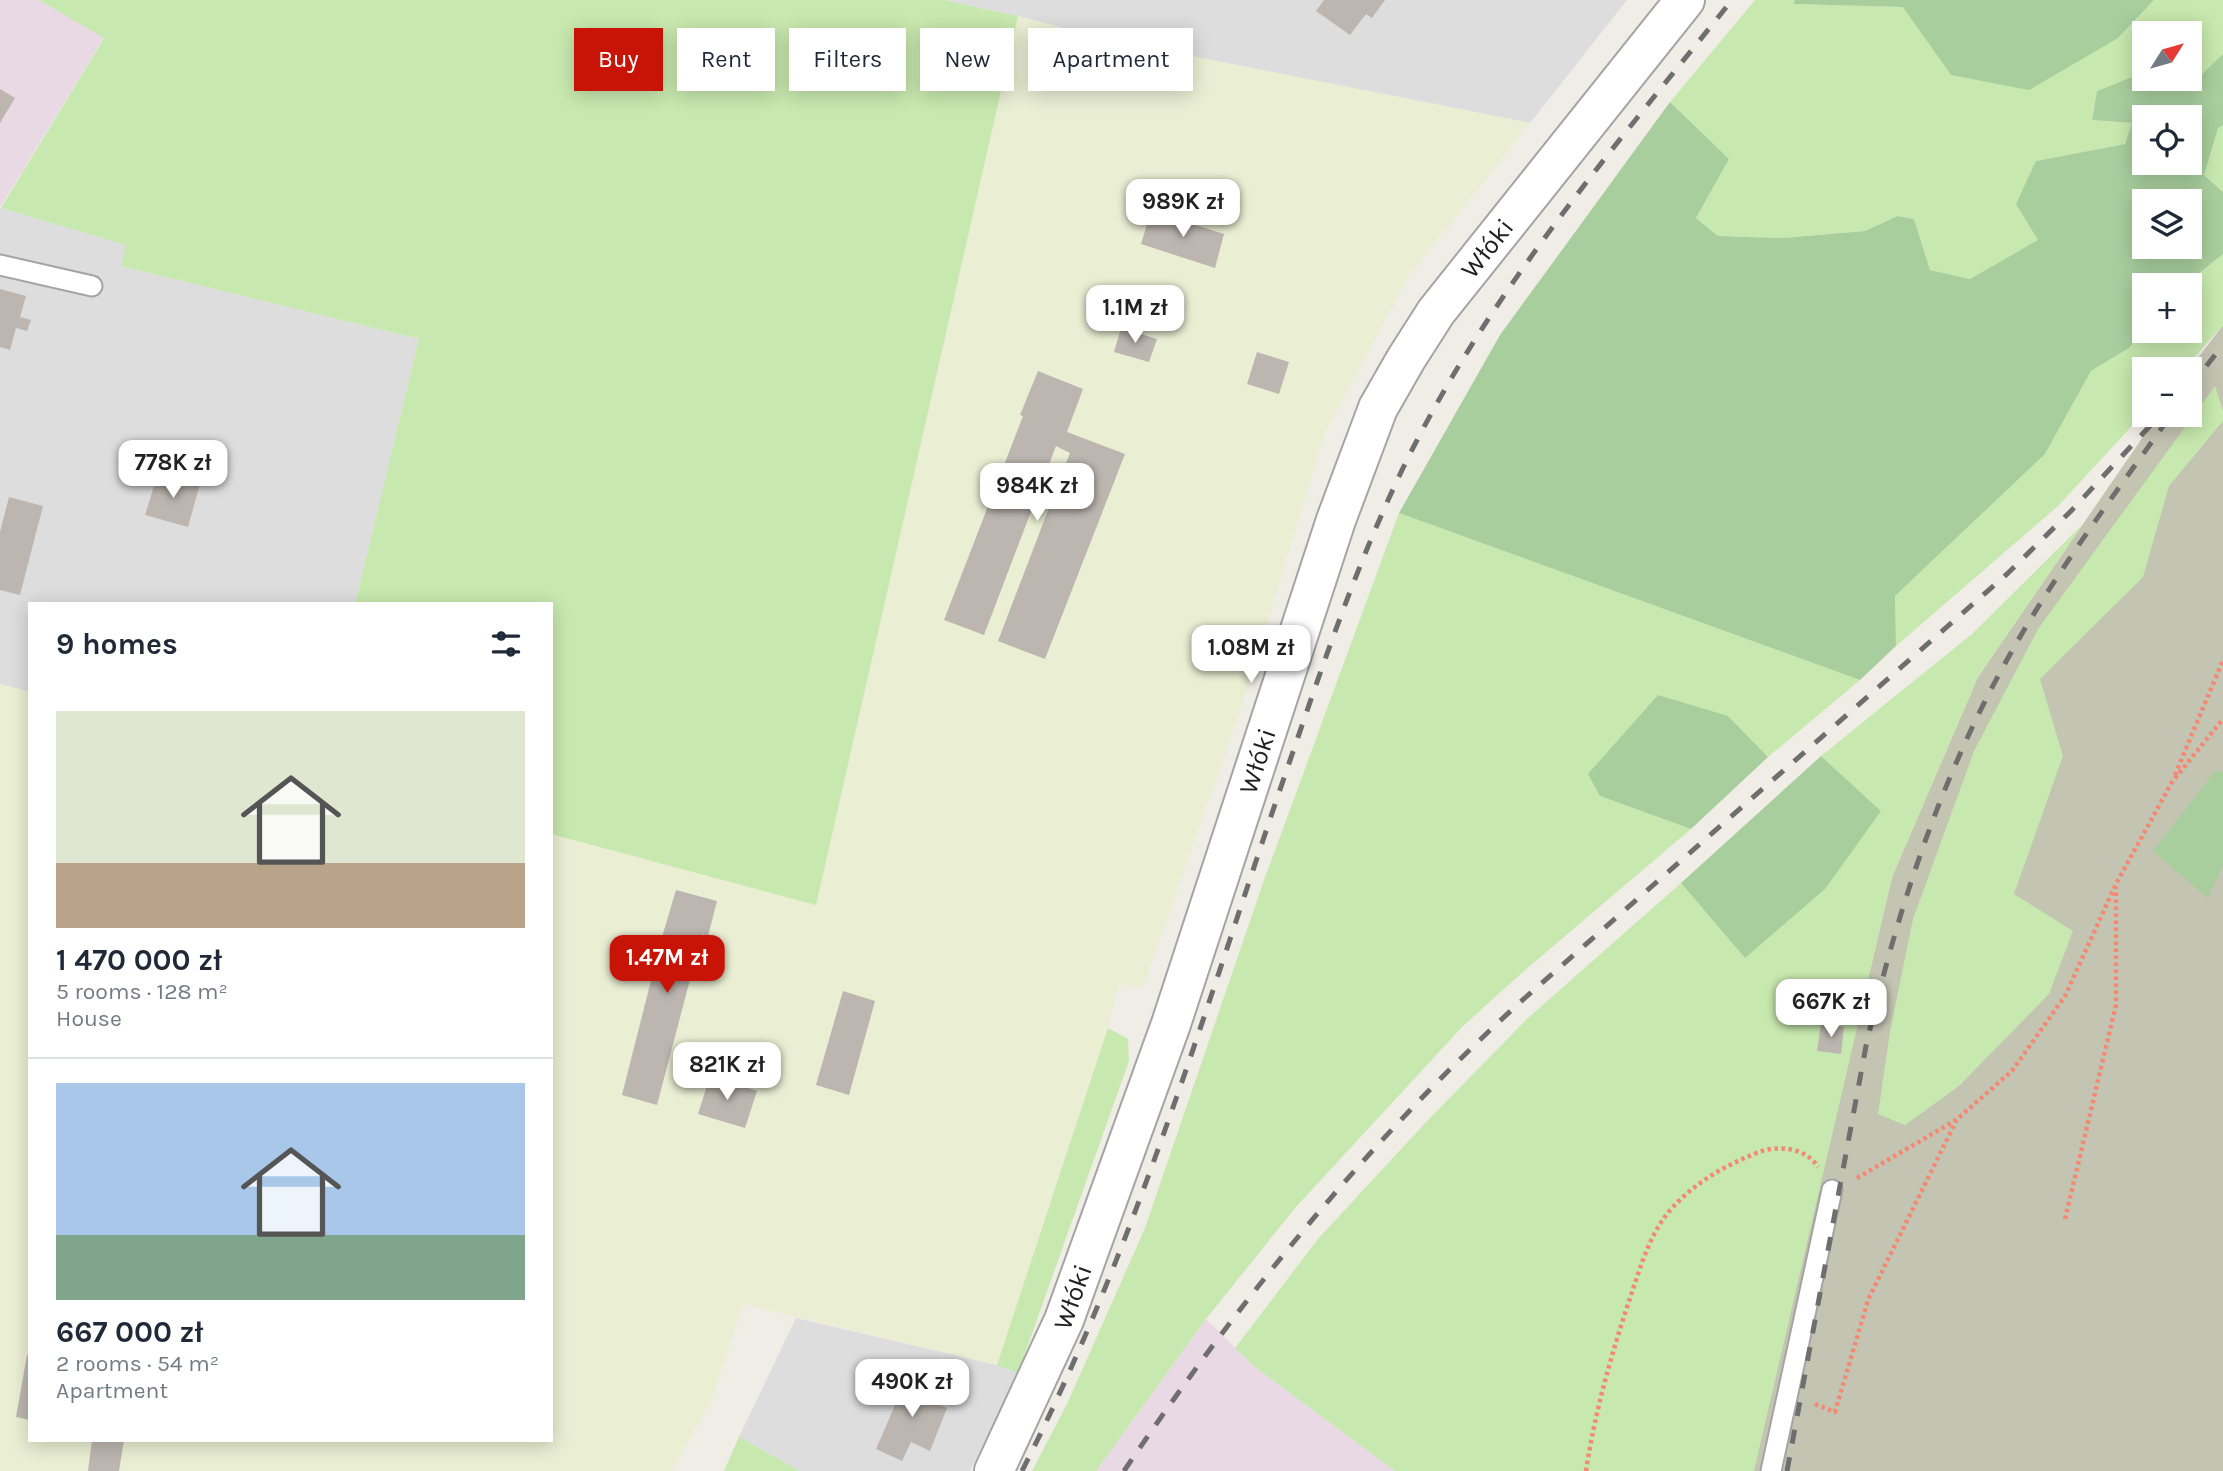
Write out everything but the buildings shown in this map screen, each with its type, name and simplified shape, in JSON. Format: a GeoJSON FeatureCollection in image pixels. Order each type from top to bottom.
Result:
{"type":"FeatureCollection","features":[{"type":"Feature","properties":{"kind":"street","name":"Włóki"},"geometry":{"type":"LineString","coordinates":[[994,1471],[1048,1358],[1069,1307],[1171,1024],[1336,520],[1378,408],[1436,312],[1685,0]]}},
{"type":"Feature","properties":{"kind":"lane"},"geometry":{"type":"LineString","coordinates":[[0,265],[92,286]]}},
{"type":"Feature","properties":{"kind":"lane"},"geometry":{"type":"LineString","coordinates":[[1771,1471],[1832,1190]]}},
{"type":"Feature","properties":{"kind":"path"},"geometry":{"type":"LineString","coordinates":[[1586,1471],[1590,1443],[1619,1331],[1646,1251],[1670,1210],[1706,1178],[1736,1160],[1770,1148],[1791,1148],[1814,1160],[1832,1190],[1839,1189],[1956,1120],[2012,1071],[2065,996],[2116,884],[2172,782],[2223,660]]}},
{"type":"Feature","properties":{"kind":"path"},"geometry":{"type":"LineString","coordinates":[[2172,782],[2223,719]]}},
{"type":"Feature","properties":{"kind":"path"},"geometry":{"type":"LineString","coordinates":[[2065,1219],[2116,1005],[2116,884]]}},
{"type":"Feature","properties":{"kind":"path"},"geometry":{"type":"LineString","coordinates":[[1786,1393],[1835,1412],[1868,1300],[1956,1120]]}},
{"type":"Feature","properties":{"kind":"shaded area"},"geometry":{"type":"Polygon","coordinates":[[[0,0],[39,0],[104,37],[0,208],[0,0]]]}},
{"type":"Feature","properties":{"kind":"shaded area"},"geometry":{"type":"Polygon","coordinates":[[[944,0],[1627,0],[1530,123],[1193,56],[1193,28],[1063,28],[944,0]]]}},
{"type":"Feature","properties":{"kind":"shaded area"},"geometry":{"type":"Polygon","coordinates":[[[1018,16],[1063,28],[1028,28],[1028,91],[1193,91],[1193,56],[1530,123],[1409,276],[1325,433],[1243,703],[1143,988],[1119,984],[1103,1046],[997,1365],[743,1304],[712,1400],[672,1471],[0,1471],[0,684],[28,691],[28,1442],[553,1442],[553,835],[816,904],[1001,91],[1014,91],[1014,34],[1018,16]]]}},
{"type":"Feature","properties":{"kind":"shaded area"},"geometry":{"type":"Polygon","coordinates":[[[0,208],[127,245],[121,266],[419,339],[355,602],[28,602],[28,691],[0,684],[0,208]]]}},
{"type":"Feature","properties":{"kind":"shaded area"},"geometry":{"type":"Polygon","coordinates":[[[2223,325],[2223,1471],[1753,1471],[1892,877],[1978,677],[2150,427],[2202,427],[2202,357],[2199,357],[2223,325]]]}},
{"type":"Feature","properties":{"kind":"shaded area"},"geometry":{"type":"Polygon","coordinates":[[[796,1318],[997,1365],[1018,1373],[970,1471],[800,1471],[739,1437],[796,1318]]]}},
{"type":"Feature","properties":{"kind":"shaded area"},"geometry":{"type":"Polygon","coordinates":[[[1206,1319],[1255,1367],[1395,1471],[1096,1471],[1206,1319]]]}},
{"type":"Feature","properties":{"kind":"green space"},"geometry":{"type":"Polygon","coordinates":[[[39,0],[944,0],[1018,16],[1014,34],[1014,28],[920,28],[920,91],[1001,91],[816,905],[553,835],[553,602],[355,602],[419,339],[121,266],[126,245],[1,208],[104,38],[39,0]]]}},
{"type":"Feature","properties":{"kind":"green space"},"geometry":{"type":"Polygon","coordinates":[[[1755,0],[1795,0],[1795,4],[1904,7],[1951,75],[2118,38],[2132,23],[2132,77],[2097,91],[2092,120],[2132,123],[2125,144],[2036,161],[2039,240],[1970,279],[1930,270],[1914,219],[1899,216],[1865,231],[1783,238],[1718,236],[1696,218],[1729,159],[1670,102],[1755,0]]]}},
{"type":"Feature","properties":{"kind":"green space"},"geometry":{"type":"Polygon","coordinates":[[[1795,0],[2154,0],[2118,38],[2029,90],[1951,75],[1903,7],[1794,4],[1795,0]]]}},
{"type":"Feature","properties":{"kind":"green space"},"geometry":{"type":"Polygon","coordinates":[[[2154,0],[2223,0],[2223,54],[2202,74],[2202,21],[2134,21],[2154,0]]]}},
{"type":"Feature","properties":{"kind":"green space"},"geometry":{"type":"Polygon","coordinates":[[[2223,54],[2223,125],[2218,128],[2204,175],[2223,192],[2223,254],[2199,273],[2132,273],[2133,343],[2091,371],[2045,454],[1895,596],[1896,646],[1860,680],[1399,513],[1500,335],[1670,102],[1729,159],[1696,218],[1718,236],[1783,238],[1865,231],[1898,216],[1914,219],[1930,270],[1970,279],[2038,240],[2016,204],[2036,161],[2125,144],[2132,123],[2092,120],[2097,91],[2132,77],[2132,91],[2202,91],[2202,74],[2223,54]]]}},
{"type":"Feature","properties":{"kind":"green space"},"geometry":{"type":"Polygon","coordinates":[[[2223,125],[2223,192],[2204,175],[2218,127],[2223,125]]]}},
{"type":"Feature","properties":{"kind":"green space"},"geometry":{"type":"Polygon","coordinates":[[[2223,254],[2223,325],[2195,357],[2132,357],[2132,426],[2058,506],[1896,646],[1895,596],[2045,454],[2091,371],[2133,343],[2202,343],[2202,273],[2199,273],[2223,254]]]}},
{"type":"Feature","properties":{"kind":"green space"},"geometry":{"type":"Polygon","coordinates":[[[2215,386],[2223,411],[2223,421],[2169,486],[2143,577],[2040,679],[2063,756],[2014,894],[2073,931],[2049,994],[1959,1086],[1905,1125],[1878,1114],[1890,1031],[1913,919],[1974,751],[2038,629],[2185,427],[2202,427],[2202,404],[2215,386]]]}},
{"type":"Feature","properties":{"kind":"green space"},"geometry":{"type":"Polygon","coordinates":[[[1399,513],[1860,680],[1768,757],[1728,716],[1600,796],[1691,829],[1463,1026],[1295,1208],[1206,1319],[1096,1471],[1032,1471],[1067,1404],[1145,1228],[1263,883],[1399,513]]]}},
{"type":"Feature","properties":{"kind":"green space"},"geometry":{"type":"Polygon","coordinates":[[[2083,524],[1978,677],[1892,877],[1754,1471],[1395,1471],[1255,1367],[1235,1348],[1318,1239],[1428,1120],[1528,1018],[1681,883],[1745,958],[1881,811],[1821,756],[1972,634],[2083,524]]]}},
{"type":"Feature","properties":{"kind":"green space"},"geometry":{"type":"Polygon","coordinates":[[[1658,695],[1728,716],[1768,757],[1691,829],[1600,796],[1588,774],[1658,695]]]}},
{"type":"Feature","properties":{"kind":"green space"},"geometry":{"type":"Polygon","coordinates":[[[1821,756],[1881,811],[1825,889],[1745,958],[1681,883],[1821,756]]]}},
{"type":"Feature","properties":{"kind":"green space"},"geometry":{"type":"Polygon","coordinates":[[[2216,770],[2223,773],[2223,865],[2208,898],[2153,851],[2216,770]]]}},
{"type":"Feature","properties":{"kind":"green space"},"geometry":{"type":"Polygon","coordinates":[[[1108,1028],[1128,1039],[1129,1061],[1018,1373],[997,1365],[1108,1028]]]}},
{"type":"Feature","properties":{"kind":"green space"},"geometry":{"type":"Polygon","coordinates":[[[739,1437],[800,1471],[724,1471],[739,1437]]]}},
{"type":"Feature","properties":{"kind":"railway"},"geometry":{"type":"LineString","coordinates":[[1022,1471],[1100,1302],[1134,1215],[1326,657],[1370,541],[1404,466],[1474,341],[1513,282],[1598,167],[1732,0]]}},
{"type":"Feature","properties":{"kind":"railway"},"geometry":{"type":"LineString","coordinates":[[2202,372],[2223,345]]}},
{"type":"Feature","properties":{"kind":"railway"},"geometry":{"type":"LineString","coordinates":[[1124,1471],[1214,1344],[1311,1222],[1362,1163],[1469,1050],[2007,574],[2071,511],[2149,427]]}},
{"type":"Feature","properties":{"kind":"railway"},"geometry":{"type":"LineString","coordinates":[[1787,1471],[1866,1046],[1892,945],[1923,847],[1961,751],[2026,626],[2065,565],[2162,427]]}}]}
